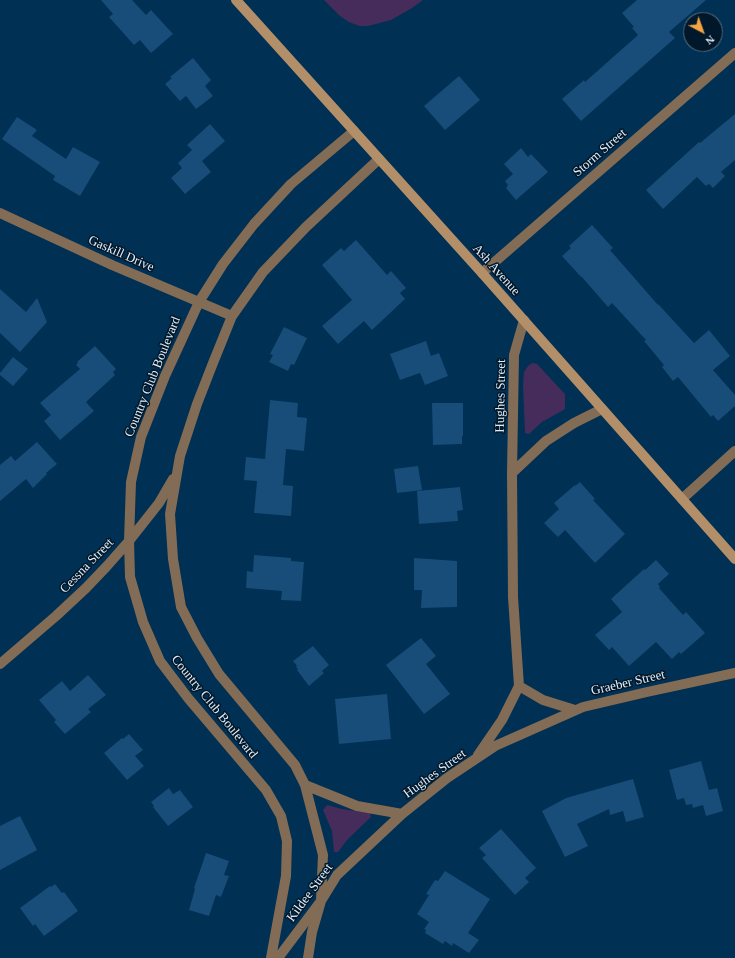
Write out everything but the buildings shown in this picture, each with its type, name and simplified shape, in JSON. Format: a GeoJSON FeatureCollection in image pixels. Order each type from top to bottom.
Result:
{"type":"FeatureCollection","features":[{"type":"Feature","properties":{"kind":"street","name":"Ash Avenue"},"geometry":{"type":"LineString","coordinates":[[236,0],[524,320],[735,559]]}},
{"type":"Feature","properties":{"kind":"street","name":"Storm Street"},"geometry":{"type":"LineString","coordinates":[[482,273],[735,53]]}},
{"type":"Feature","properties":{"kind":"street","name":"Country Club Boulevard"},"geometry":{"type":"LineString","coordinates":[[271,958],[286,876],[287,841],[281,816],[266,790],[188,698],[160,661],[143,622],[130,578],[129,541],[131,482],[141,437],[165,376],[199,302],[224,264],[254,224],[291,184],[354,131]]}},
{"type":"Feature","properties":{"kind":"street","name":"Country Club Boulevard"},"geometry":{"type":"LineString","coordinates":[[308,958],[312,932],[321,901],[323,855],[305,785],[295,765],[219,674],[197,638],[181,607],[174,559],[170,514],[180,456],[213,363],[232,316],[263,272],[306,227],[379,159]]}},
{"type":"Feature","properties":{"kind":"street","name":"Gaskill Drive"},"geometry":{"type":"LineString","coordinates":[[0,213],[112,266],[232,316]]}},
{"type":"Feature","properties":{"kind":"street","name":"Hughes Street"},"geometry":{"type":"LineString","coordinates":[[519,686],[513,597],[512,473],[514,355],[524,320]]}},
{"type":"Feature","properties":{"kind":"street"},"geometry":{"type":"LineString","coordinates":[[512,473],[546,441],[574,423],[602,409]]}},
{"type":"Feature","properties":{"kind":"street"},"geometry":{"type":"LineString","coordinates":[[682,499],[735,451]]}},
{"type":"Feature","properties":{"kind":"street","name":"Cessna Street"},"geometry":{"type":"LineString","coordinates":[[0,664],[86,588],[129,541],[159,503],[177,472]]}},
{"type":"Feature","properties":{"kind":"street","name":"Graeber Street"},"geometry":{"type":"LineString","coordinates":[[531,730],[583,707],[735,673]]}},
{"type":"Feature","properties":{"kind":"street"},"geometry":{"type":"LineString","coordinates":[[474,760],[502,720],[519,686],[543,700],[575,710]]}},
{"type":"Feature","properties":{"kind":"street","name":"Hughes Street"},"geometry":{"type":"LineString","coordinates":[[305,785],[357,806],[402,814],[447,778],[495,746],[531,730]]}},
{"type":"Feature","properties":{"kind":"street","name":"Kildee Street"},"geometry":{"type":"LineString","coordinates":[[278,958],[321,901],[337,875],[402,814]]}},
{"type":"Feature","properties":{"kind":"shaded area"},"geometry":{"type":"Polygon","coordinates":[[[324,0],[423,0],[391,20],[368,26],[359,26],[340,16],[324,0]]]}},
{"type":"Feature","properties":{"kind":"shaded area"},"geometry":{"type":"Polygon","coordinates":[[[532,363],[537,364],[565,394],[565,409],[542,422],[529,434],[525,433],[523,385],[524,372],[532,363]]]}},
{"type":"Feature","properties":{"kind":"shaded area"},"geometry":{"type":"Polygon","coordinates":[[[327,805],[370,813],[371,817],[347,840],[338,852],[334,852],[332,831],[323,810],[327,805]]]}}]}
